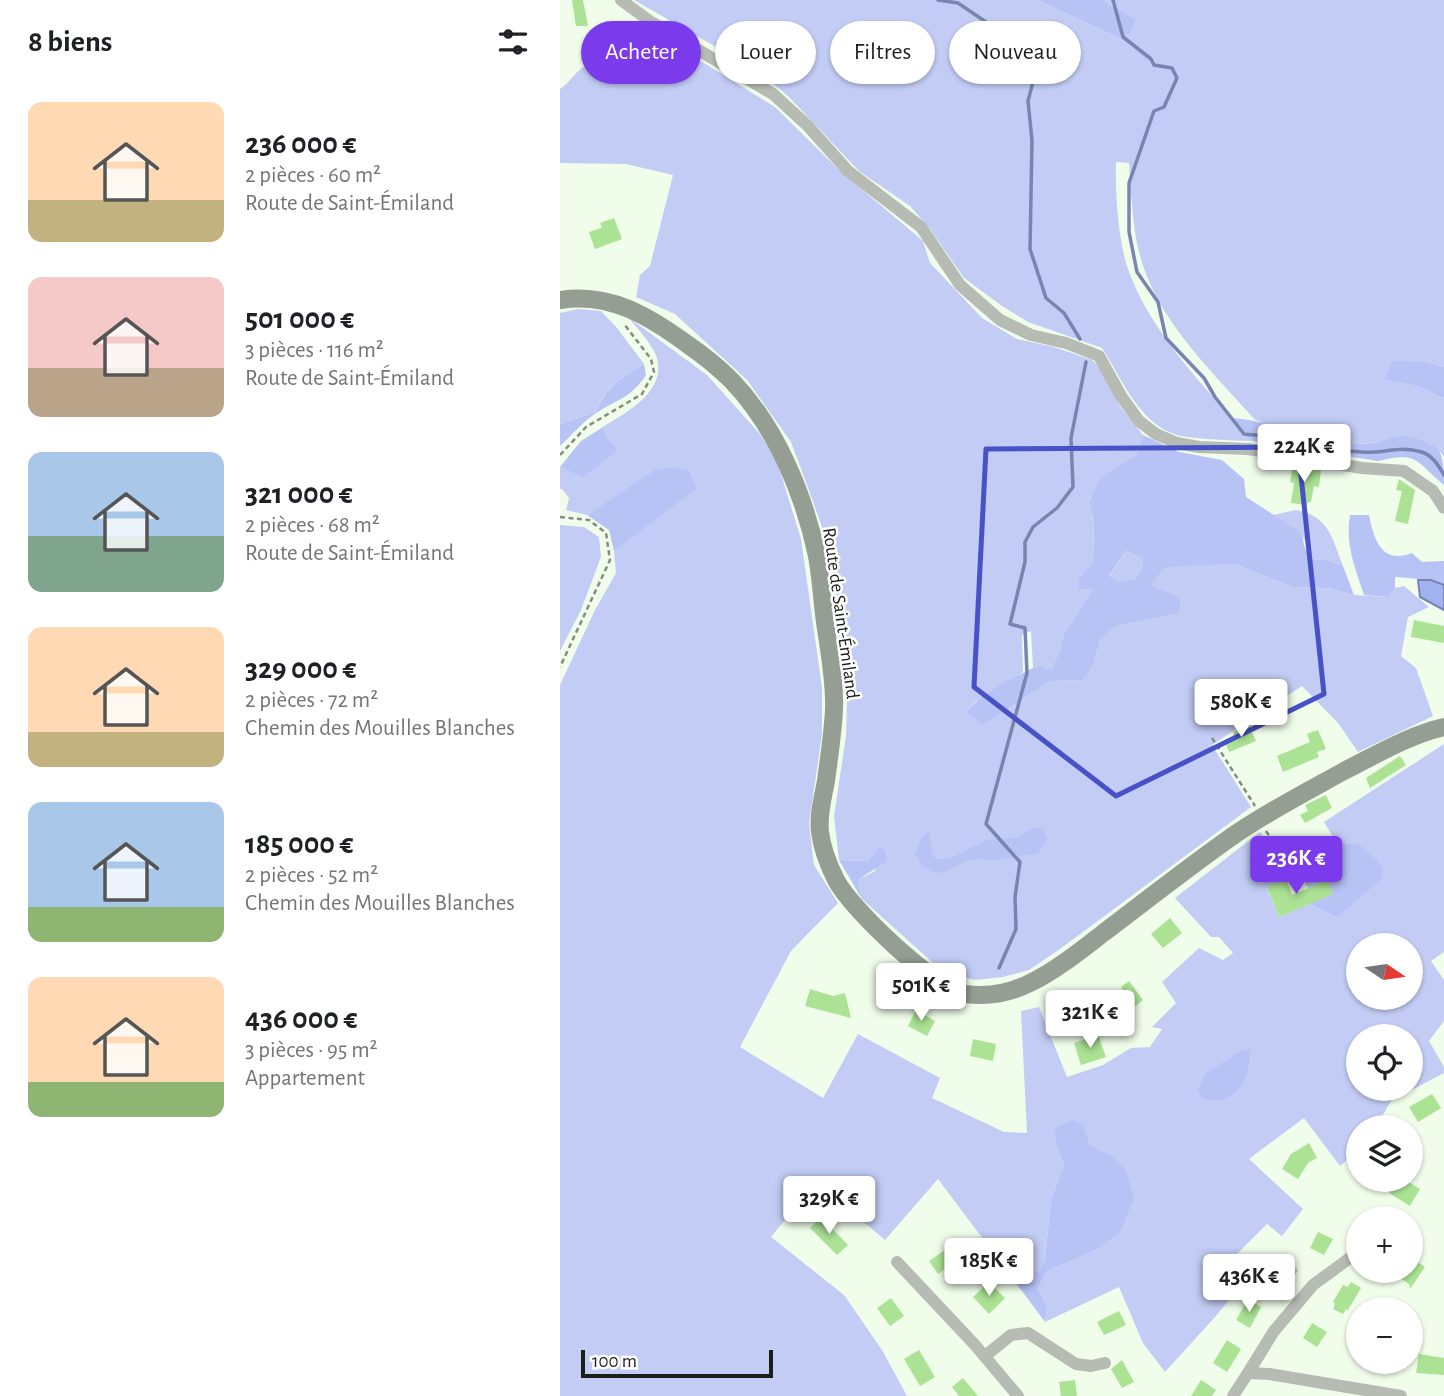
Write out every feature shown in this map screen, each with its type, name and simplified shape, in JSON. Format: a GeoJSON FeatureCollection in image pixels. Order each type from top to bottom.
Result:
{"type":"FeatureCollection","features":[{"type":"Feature","properties":{"kind":"main road","name":"Route de Saint-Émiland"},"geometry":{"type":"LineString","coordinates":[[560,300],[582,298],[607,301],[635,311],[673,333],[710,360],[734,382],[781,452],[807,516],[817,558],[832,677],[834,707],[820,831],[826,854],[837,882],[861,912],[943,985],[962,993],[987,996],[1009,992],[1031,983],[1086,946],[1238,832],[1389,748],[1432,729],[1444,727]]}},
{"type":"Feature","properties":{"kind":"street"},"geometry":{"type":"LineString","coordinates":[[621,0],[651,22],[773,94],[807,125],[848,171],[920,227],[960,285],[1000,320],[1031,335],[1066,342],[1099,356],[1121,396],[1139,421],[1156,434],[1177,443],[1199,447],[1248,449],[1362,468],[1404,471],[1433,491],[1444,508]]}},
{"type":"Feature","properties":{"kind":"street"},"geometry":{"type":"LineString","coordinates":[[1233,1396],[1274,1331],[1313,1285],[1346,1261]]}},
{"type":"Feature","properties":{"kind":"street"},"geometry":{"type":"LineString","coordinates":[[897,1262],[985,1356],[1018,1396]]}},
{"type":"Feature","properties":{"kind":"street"},"geometry":{"type":"LineString","coordinates":[[985,1356],[1011,1335],[1028,1333],[1076,1364],[1091,1366],[1105,1363]]}},
{"type":"Feature","properties":{"kind":"street"},"geometry":{"type":"LineString","coordinates":[[1248,1373],[1269,1374],[1401,1396]]}},
{"type":"Feature","properties":{"kind":"path"},"geometry":{"type":"LineString","coordinates":[[560,454],[586,427],[642,394],[654,372],[651,359],[622,320]]}},
{"type":"Feature","properties":{"kind":"path"},"geometry":{"type":"LineString","coordinates":[[560,517],[589,520],[606,533],[610,560],[560,667]]}},
{"type":"Feature","properties":{"kind":"path"},"geometry":{"type":"LineString","coordinates":[[1212,738],[1247,791],[1260,819],[1293,870]]}},
{"type":"Feature","properties":{"kind":"highlighted area"},"geometry":{"type":"Polygon","coordinates":[[[1298,447],[1324,694],[1116,796],[974,687],[986,449],[1298,447]]]}},
{"type":"Feature","properties":{"kind":"shaded area"},"geometry":{"type":"Polygon","coordinates":[[[634,0],[1037,0],[1117,37],[1115,7],[1103,0],[1444,0],[1444,367],[1426,362],[1386,379],[1420,387],[1444,399],[1444,457],[1438,449],[1403,436],[1371,443],[1344,443],[1267,425],[1254,419],[1194,351],[1155,295],[1138,247],[1129,163],[1116,162],[1121,239],[1126,263],[1136,288],[1148,312],[1180,358],[1253,441],[1187,437],[1171,433],[1146,415],[1136,403],[1102,348],[1028,322],[964,278],[930,229],[910,206],[859,171],[774,84],[816,84],[816,21],[715,21],[715,46],[701,38],[701,21],[671,21],[634,0]]]}},
{"type":"Feature","properties":{"kind":"shaded area"},"geometry":{"type":"Polygon","coordinates":[[[1037,0],[1103,0],[1135,20],[1130,33],[1117,37],[1037,0]]]}},
{"type":"Feature","properties":{"kind":"shaded area"},"geometry":{"type":"Polygon","coordinates":[[[701,61],[715,70],[715,84],[738,84],[775,107],[840,171],[923,241],[930,263],[982,318],[1017,339],[1054,347],[1092,360],[1100,368],[1120,406],[1143,435],[1136,455],[1113,469],[1100,481],[1089,500],[1095,562],[1079,579],[1080,589],[1093,589],[1064,634],[1051,671],[1039,665],[1033,668],[1031,631],[1022,635],[1023,672],[974,703],[966,712],[983,725],[1051,681],[1083,680],[1093,666],[1100,641],[1116,626],[1178,614],[1178,597],[1149,585],[1165,566],[1235,564],[1293,587],[1328,588],[1354,595],[1387,597],[1395,588],[1404,586],[1429,607],[1408,617],[1401,656],[1416,668],[1433,716],[1358,752],[1338,723],[1302,686],[1212,745],[1251,807],[1029,970],[1003,977],[975,980],[942,971],[862,899],[858,880],[875,871],[879,848],[868,861],[839,860],[834,816],[846,736],[847,699],[828,544],[791,442],[747,380],[675,314],[636,297],[640,275],[650,266],[673,175],[626,164],[560,163],[560,89],[581,69],[581,84],[701,84],[701,61]]]}},
{"type":"Feature","properties":{"kind":"shaded area"},"geometry":{"type":"Polygon","coordinates":[[[578,309],[601,311],[644,364],[609,389],[596,412],[560,424],[560,313],[578,309]]]}},
{"type":"Feature","properties":{"kind":"shaded area"},"geometry":{"type":"Polygon","coordinates":[[[628,317],[707,375],[760,434],[777,461],[801,539],[822,688],[822,734],[809,824],[814,865],[838,903],[791,951],[740,1047],[823,1098],[858,1034],[940,1078],[932,1098],[1004,1132],[1027,1133],[1021,1011],[1039,1007],[1067,1077],[1103,1065],[1131,1048],[1150,1047],[1162,1029],[1152,1027],[1176,1003],[1162,982],[1199,948],[1223,960],[1233,953],[1219,937],[1211,937],[1175,898],[1260,832],[1278,858],[1286,879],[1267,888],[1279,917],[1309,904],[1337,918],[1381,878],[1356,842],[1338,845],[1324,822],[1444,744],[1444,952],[1431,961],[1444,980],[1444,1021],[1429,1041],[1444,1067],[1444,1073],[1423,1084],[1423,1024],[1346,1024],[1346,1101],[1391,1101],[1383,1115],[1346,1115],[1346,1161],[1340,1166],[1304,1118],[1249,1159],[1303,1209],[1282,1236],[1267,1224],[1229,1262],[1248,1277],[1165,1372],[1143,1343],[1119,1287],[1045,1322],[1047,1307],[1038,1288],[1046,1272],[1098,1249],[1113,1156],[1090,1145],[1083,1125],[1056,1145],[1064,1165],[1051,1199],[1045,1259],[1039,1272],[1025,1272],[1013,1279],[938,1179],[885,1240],[816,1182],[771,1237],[844,1295],[882,1350],[907,1396],[560,1396],[560,685],[595,610],[616,573],[614,551],[647,524],[652,471],[587,515],[566,510],[569,498],[560,489],[560,467],[583,476],[617,452],[606,437],[603,427],[633,408],[656,381],[657,358],[649,342],[628,317]]]}},
{"type":"Feature","properties":{"kind":"shaded area"},"geometry":{"type":"Polygon","coordinates":[[[1393,361],[1426,362],[1444,367],[1444,399],[1420,387],[1385,379],[1393,361]]]}},
{"type":"Feature","properties":{"kind":"shaded area"},"geometry":{"type":"Polygon","coordinates":[[[644,364],[646,375],[635,388],[593,415],[560,446],[560,424],[596,412],[609,389],[644,364]]]}},
{"type":"Feature","properties":{"kind":"shaded area"},"geometry":{"type":"Polygon","coordinates":[[[1232,418],[1334,442],[1368,443],[1402,436],[1416,439],[1431,444],[1440,452],[1444,485],[1416,460],[1409,458],[1378,461],[1253,441],[1232,418]]]}},
{"type":"Feature","properties":{"kind":"shaded area"},"geometry":{"type":"Polygon","coordinates":[[[603,427],[606,437],[618,451],[583,477],[560,467],[581,441],[603,427]]]}},
{"type":"Feature","properties":{"kind":"shaded area"},"geometry":{"type":"Polygon","coordinates":[[[1143,435],[1179,452],[1222,460],[1244,479],[1246,497],[1302,533],[1311,560],[1326,560],[1343,566],[1354,595],[1328,588],[1293,587],[1235,564],[1165,567],[1150,585],[1179,597],[1178,614],[1116,626],[1100,641],[1093,666],[1083,680],[1051,681],[983,725],[966,712],[982,697],[1039,665],[1051,670],[1064,634],[1093,589],[1079,589],[1079,579],[1094,561],[1093,523],[1089,501],[1099,481],[1136,455],[1143,435]],[[1126,551],[1109,576],[1118,582],[1134,579],[1142,569],[1143,559],[1126,551]]]}},
{"type":"Feature","properties":{"kind":"shaded area"},"geometry":{"type":"Polygon","coordinates":[[[675,467],[688,470],[697,488],[614,551],[609,530],[587,515],[652,471],[675,467]]]}},
{"type":"Feature","properties":{"kind":"shaded area"},"geometry":{"type":"Polygon","coordinates":[[[1296,510],[1316,517],[1328,530],[1343,566],[1326,560],[1311,560],[1302,533],[1273,515],[1296,510]]]}},
{"type":"Feature","properties":{"kind":"shaded area"},"geometry":{"type":"Polygon","coordinates":[[[1350,515],[1369,515],[1373,533],[1386,553],[1401,556],[1412,553],[1422,562],[1444,561],[1444,585],[1431,580],[1395,577],[1395,588],[1388,597],[1364,595],[1350,546],[1350,515]]]}},
{"type":"Feature","properties":{"kind":"shaded area"},"geometry":{"type":"Polygon","coordinates":[[[560,525],[584,527],[599,537],[601,557],[581,610],[560,651],[560,525]]]}},
{"type":"Feature","properties":{"kind":"shaded area"},"geometry":{"type":"Polygon","coordinates":[[[1126,551],[1143,559],[1142,569],[1134,579],[1118,582],[1109,577],[1126,551]]]}},
{"type":"Feature","properties":{"kind":"shaded area"},"geometry":{"type":"Polygon","coordinates":[[[1418,580],[1431,580],[1444,585],[1444,610],[1420,597],[1418,580]]]}},
{"type":"Feature","properties":{"kind":"shaded area"},"geometry":{"type":"Polygon","coordinates":[[[1042,827],[1047,840],[1038,853],[999,860],[977,859],[938,873],[923,866],[915,855],[922,837],[929,832],[932,854],[936,859],[949,859],[986,840],[1016,838],[1028,830],[1042,827]]]}},
{"type":"Feature","properties":{"kind":"shaded area"},"geometry":{"type":"Polygon","coordinates":[[[1356,842],[1383,868],[1382,878],[1337,918],[1309,904],[1332,894],[1327,880],[1308,888],[1301,874],[1302,866],[1338,845],[1356,842]]]}},
{"type":"Feature","properties":{"kind":"shaded area"},"geometry":{"type":"Polygon","coordinates":[[[879,847],[885,850],[887,861],[858,880],[862,899],[839,860],[868,861],[879,847]]]}},
{"type":"Feature","properties":{"kind":"shaded area"},"geometry":{"type":"Polygon","coordinates":[[[1250,1049],[1247,1072],[1235,1093],[1221,1100],[1204,1099],[1198,1090],[1205,1074],[1239,1052],[1250,1049]]]}},
{"type":"Feature","properties":{"kind":"shaded area"},"geometry":{"type":"Polygon","coordinates":[[[1072,1120],[1083,1124],[1090,1145],[1113,1156],[1126,1172],[1134,1198],[1120,1232],[1098,1249],[1046,1272],[1038,1288],[1047,1307],[1045,1322],[1013,1279],[1025,1272],[1039,1272],[1045,1259],[1051,1199],[1064,1165],[1056,1145],[1055,1129],[1072,1120]]]}},
{"type":"Feature","properties":{"kind":"building"},"geometry":{"type":"Polygon","coordinates":[[[572,0],[583,0],[587,21],[581,21],[581,26],[576,26],[572,0]]]}},
{"type":"Feature","properties":{"kind":"building"},"geometry":{"type":"Polygon","coordinates":[[[614,218],[622,239],[595,249],[589,232],[602,228],[600,223],[614,218]]]}},
{"type":"Feature","properties":{"kind":"building"},"geometry":{"type":"Polygon","coordinates":[[[1293,465],[1321,470],[1319,487],[1314,486],[1311,502],[1307,505],[1291,503],[1294,483],[1290,482],[1293,465]]]}},
{"type":"Feature","properties":{"kind":"building"},"geometry":{"type":"Polygon","coordinates":[[[1399,479],[1415,490],[1408,524],[1395,521],[1402,491],[1396,490],[1399,479]]]}},
{"type":"Feature","properties":{"kind":"building"},"geometry":{"type":"Polygon","coordinates":[[[1414,620],[1444,626],[1444,643],[1411,637],[1414,620]]]}},
{"type":"Feature","properties":{"kind":"building"},"geometry":{"type":"Polygon","coordinates":[[[1249,725],[1256,741],[1229,752],[1225,742],[1235,737],[1233,732],[1249,725]]]}},
{"type":"Feature","properties":{"kind":"building"},"geometry":{"type":"Polygon","coordinates":[[[1318,730],[1326,749],[1317,752],[1319,757],[1283,772],[1277,756],[1310,742],[1307,734],[1318,730]]]}},
{"type":"Feature","properties":{"kind":"building"},"geometry":{"type":"Polygon","coordinates":[[[1400,756],[1406,765],[1370,788],[1366,778],[1400,756]]]}},
{"type":"Feature","properties":{"kind":"building"},"geometry":{"type":"Polygon","coordinates":[[[1326,795],[1332,808],[1305,823],[1300,815],[1308,811],[1305,805],[1326,795]]]}},
{"type":"Feature","properties":{"kind":"building"},"geometry":{"type":"Polygon","coordinates":[[[1286,879],[1292,895],[1327,880],[1333,894],[1279,917],[1267,887],[1286,879]]]}},
{"type":"Feature","properties":{"kind":"building"},"geometry":{"type":"Polygon","coordinates":[[[1170,918],[1182,933],[1163,948],[1151,934],[1170,918]]]}},
{"type":"Feature","properties":{"kind":"building"},"geometry":{"type":"Polygon","coordinates":[[[1129,981],[1143,1000],[1125,1014],[1113,999],[1124,991],[1121,987],[1129,981]]]}},
{"type":"Feature","properties":{"kind":"building"},"geometry":{"type":"Polygon","coordinates":[[[810,989],[833,996],[845,993],[851,1018],[805,1006],[810,989]]]}},
{"type":"Feature","properties":{"kind":"building"},"geometry":{"type":"Polygon","coordinates":[[[916,1010],[935,1021],[927,1036],[908,1026],[916,1010]]]}},
{"type":"Feature","properties":{"kind":"building"},"geometry":{"type":"Polygon","coordinates":[[[1098,1035],[1106,1057],[1081,1065],[1074,1043],[1098,1035]]]}},
{"type":"Feature","properties":{"kind":"building"},"geometry":{"type":"Polygon","coordinates":[[[973,1039],[996,1044],[993,1061],[970,1056],[973,1039]]]}},
{"type":"Feature","properties":{"kind":"building"},"geometry":{"type":"Polygon","coordinates":[[[1432,1094],[1441,1108],[1423,1119],[1423,1115],[1414,1115],[1409,1107],[1432,1094]]]}},
{"type":"Feature","properties":{"kind":"building"},"geometry":{"type":"Polygon","coordinates":[[[1309,1143],[1317,1158],[1308,1163],[1298,1179],[1282,1169],[1291,1154],[1309,1143]]]}},
{"type":"Feature","properties":{"kind":"building"},"geometry":{"type":"Polygon","coordinates":[[[1390,1192],[1418,1192],[1410,1206],[1390,1192]]]}},
{"type":"Feature","properties":{"kind":"building"},"geometry":{"type":"Polygon","coordinates":[[[821,1217],[848,1245],[837,1255],[810,1228],[821,1217]]]}},
{"type":"Feature","properties":{"kind":"building"},"geometry":{"type":"Polygon","coordinates":[[[1318,1232],[1333,1239],[1324,1255],[1310,1248],[1318,1232]]]}},
{"type":"Feature","properties":{"kind":"building"},"geometry":{"type":"Polygon","coordinates":[[[948,1248],[957,1261],[938,1274],[929,1261],[948,1248]]]}},
{"type":"Feature","properties":{"kind":"building"},"geometry":{"type":"Polygon","coordinates":[[[1284,1260],[1298,1270],[1284,1292],[1269,1283],[1284,1260]]]}},
{"type":"Feature","properties":{"kind":"building"},"geometry":{"type":"Polygon","coordinates":[[[989,1282],[1005,1298],[989,1314],[973,1297],[989,1282]]]}},
{"type":"Feature","properties":{"kind":"building"},"geometry":{"type":"Polygon","coordinates":[[[1353,1283],[1361,1288],[1356,1297],[1346,1297],[1343,1314],[1333,1309],[1333,1302],[1343,1285],[1348,1287],[1353,1283]]]}},
{"type":"Feature","properties":{"kind":"building"},"geometry":{"type":"Polygon","coordinates":[[[891,1298],[904,1316],[890,1326],[877,1308],[891,1298]]]}},
{"type":"Feature","properties":{"kind":"building"},"geometry":{"type":"Polygon","coordinates":[[[1248,1299],[1261,1307],[1250,1328],[1236,1320],[1248,1299]]]}},
{"type":"Feature","properties":{"kind":"building"},"geometry":{"type":"Polygon","coordinates":[[[1119,1311],[1126,1325],[1104,1335],[1097,1322],[1119,1311]]]}},
{"type":"Feature","properties":{"kind":"building"},"geometry":{"type":"Polygon","coordinates":[[[1312,1323],[1327,1332],[1317,1347],[1303,1338],[1312,1323]]]}},
{"type":"Feature","properties":{"kind":"building"},"geometry":{"type":"Polygon","coordinates":[[[1227,1340],[1241,1349],[1227,1372],[1213,1363],[1227,1340]]]}},
{"type":"Feature","properties":{"kind":"building"},"geometry":{"type":"Polygon","coordinates":[[[919,1350],[935,1377],[920,1386],[904,1359],[919,1350]]]}},
{"type":"Feature","properties":{"kind":"building"},"geometry":{"type":"Polygon","coordinates":[[[1423,1355],[1444,1358],[1444,1375],[1423,1374],[1423,1355]]]}},
{"type":"Feature","properties":{"kind":"building"},"geometry":{"type":"Polygon","coordinates":[[[1122,1360],[1134,1382],[1122,1388],[1111,1369],[1122,1360]]]}},
{"type":"Feature","properties":{"kind":"building"},"geometry":{"type":"Polygon","coordinates":[[[963,1378],[978,1396],[959,1396],[952,1387],[963,1378]]]}},
{"type":"Feature","properties":{"kind":"building"},"geometry":{"type":"Polygon","coordinates":[[[1075,1380],[1077,1396],[1061,1396],[1059,1382],[1075,1380]]]}},
{"type":"Feature","properties":{"kind":"building"},"geometry":{"type":"Polygon","coordinates":[[[1201,1380],[1216,1390],[1212,1396],[1191,1396],[1201,1380]]]}},
{"type":"Feature","properties":{"kind":"waterway"},"geometry":{"type":"LineString","coordinates":[[938,0],[958,3],[1014,41],[1031,68],[1034,78],[1028,101],[1032,140],[1030,249],[1046,298],[1064,313],[1080,339]]}},
{"type":"Feature","properties":{"kind":"waterway"},"geometry":{"type":"LineString","coordinates":[[1113,0],[1123,37],[1151,59],[1154,65],[1172,68],[1177,78],[1164,107],[1154,111],[1129,183],[1129,232],[1137,272],[1158,302],[1166,338],[1204,378],[1244,434],[1283,436],[1321,448],[1341,450],[1413,450],[1429,456],[1444,475]]}},
{"type":"Feature","properties":{"kind":"waterway"},"geometry":{"type":"LineString","coordinates":[[999,968],[1016,929],[1015,897],[1020,862],[986,824],[1027,673],[1025,628],[1010,624],[1025,562],[1025,542],[1033,527],[1057,508],[1073,487],[1071,438],[1086,362]]}}]}
